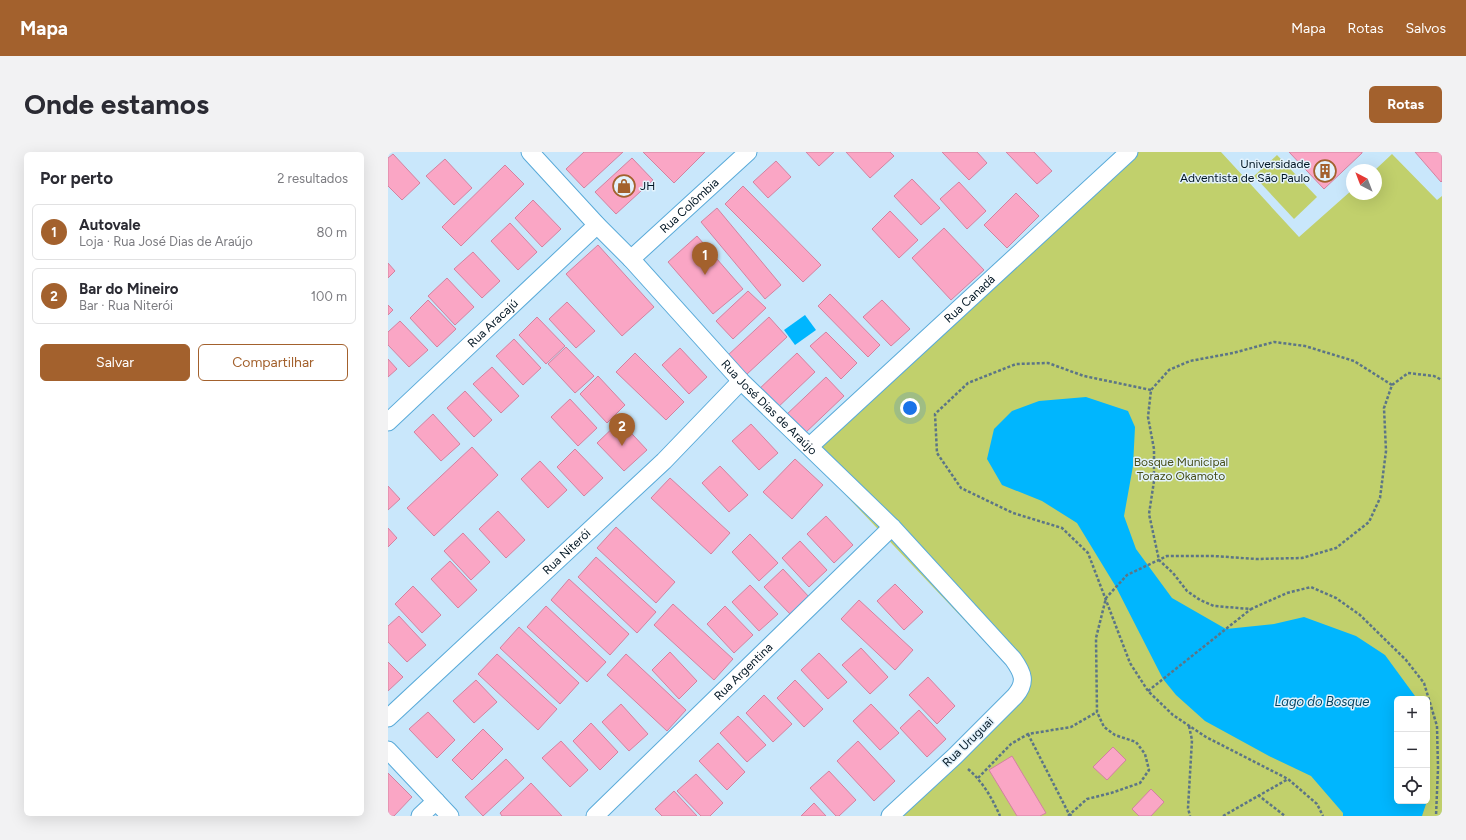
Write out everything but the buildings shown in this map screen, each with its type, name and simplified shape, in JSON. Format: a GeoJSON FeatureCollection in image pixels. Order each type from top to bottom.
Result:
{"type":"FeatureCollection","features":[{"type":"Feature","properties":{"kind":"street","name":"Rua José Dias de Araújo"},"geometry":{"type":"LineString","coordinates":[[530,152],[597,225],[631,259],[741,381],[810,446],[892,527],[1013,659]]}},
{"type":"Feature","properties":{"kind":"street","name":"Rua Colômbia"},"geometry":{"type":"LineString","coordinates":[[631,259],[748,152]]}},
{"type":"Feature","properties":{"kind":"street","name":"Rua Canadá"},"geometry":{"type":"LineString","coordinates":[[810,446],[1129,152]]}},
{"type":"Feature","properties":{"kind":"street","name":"Rua Aracajú"},"geometry":{"type":"LineString","coordinates":[[388,422],[597,225]]}},
{"type":"Feature","properties":{"kind":"street","name":"Rua Niterói"},"geometry":{"type":"LineString","coordinates":[[388,718],[664,461],[741,381]]}},
{"type":"Feature","properties":{"kind":"street","name":"Rua Argentina"},"geometry":{"type":"LineString","coordinates":[[595,816],[892,527]]}},
{"type":"Feature","properties":{"kind":"street","name":"Rua Uruguai"},"geometry":{"type":"LineString","coordinates":[[890,816],[955,756],[1021,689],[1023,682],[1022,675],[1019,667],[1013,659]]}},
{"type":"Feature","properties":{"kind":"street"},"geometry":{"type":"LineString","coordinates":[[388,750],[450,816]]}},
{"type":"Feature","properties":{"kind":"street"},"geometry":{"type":"LineString","coordinates":[[420,816],[436,801]]}},
{"type":"Feature","properties":{"kind":"path"},"geometry":{"type":"LineString","coordinates":[[1251,609],[1214,606],[1200,600],[1187,591],[1174,573],[1159,560],[1149,514],[1154,481],[1154,449],[1148,417],[1151,390],[1169,370],[1190,361],[1233,353],[1274,342],[1305,346],[1354,361],[1392,386]]}},
{"type":"Feature","properties":{"kind":"path"},"geometry":{"type":"LineString","coordinates":[[1151,390],[1084,376],[1048,363],[1016,364],[968,383],[935,414],[937,453],[961,488],[1013,513],[1062,528],[1088,553],[1130,663],[1148,691],[1173,715],[1206,737],[1288,779],[1317,804],[1323,816]]}},
{"type":"Feature","properties":{"kind":"path"},"geometry":{"type":"LineString","coordinates":[[1028,734],[1070,815],[1087,799],[1140,783],[1149,770],[1145,754],[1136,742],[1116,735],[1104,727],[1097,712],[1096,638],[1106,598],[1127,575],[1167,556],[1214,556],[1256,559],[1302,558],[1336,548],[1369,522],[1380,498],[1386,451],[1384,408],[1392,386],[1408,373],[1434,376],[1442,380]]}},
{"type":"Feature","properties":{"kind":"path"},"geometry":{"type":"LineString","coordinates":[[1148,691],[1251,609],[1286,593],[1311,588],[1336,598],[1360,615],[1406,660],[1424,683],[1437,726],[1438,768],[1436,816]]}},
{"type":"Feature","properties":{"kind":"path"},"geometry":{"type":"LineString","coordinates":[[978,778],[1011,744],[1028,734],[1071,727],[1097,712]]}},
{"type":"Feature","properties":{"kind":"path"},"geometry":{"type":"LineString","coordinates":[[1189,725],[1192,740],[1188,808],[1190,816]]}},
{"type":"Feature","properties":{"kind":"path"},"geometry":{"type":"LineString","coordinates":[[955,756],[978,778],[992,797],[1000,816]]}},
{"type":"Feature","properties":{"kind":"path"},"geometry":{"type":"LineString","coordinates":[[1223,816],[1288,779]]}},
{"type":"Feature","properties":{"kind":"path"},"geometry":{"type":"LineString","coordinates":[[1258,795],[1285,816]]}},
{"type":"Feature","properties":{"kind":"green space","name":"Bosque Municipal Torazo Okamoto"},"geometry":{"type":"Polygon","coordinates":[[[1135,152],[1221,152],[1299,237],[1346,195],[1346,200],[1382,200],[1381,164],[1392,154],[1437,200],[1442,196],[1442,816],[885,816],[1018,683],[1008,666],[801,448],[1135,152]]]}},
{"type":"Feature","properties":{"kind":"green space"},"geometry":{"type":"Polygon","coordinates":[[[1277,155],[1317,197],[1294,219],[1254,176],[1277,155]]]}},
{"type":"Feature","properties":{"kind":"water"},"geometry":{"type":"Polygon","coordinates":[[[805,315],[816,330],[795,345],[784,330],[805,315]]]}},
{"type":"Feature","properties":{"kind":"water","name":"Lago do Bosque"},"geometry":{"type":"Polygon","coordinates":[[[1086,397],[1128,411],[1135,427],[1133,466],[1124,516],[1136,549],[1172,598],[1226,629],[1274,624],[1304,617],[1356,636],[1385,655],[1415,696],[1394,696],[1394,804],[1426,804],[1422,816],[1343,816],[1343,813],[1311,776],[1269,756],[1205,721],[1176,695],[1163,679],[1116,587],[1077,523],[1042,501],[1002,485],[987,459],[994,429],[1012,411],[1039,401],[1086,397]]]}},
{"type":"Feature","properties":{"kind":"place","name":"Universidade Adventista de São Paulo"},"geometry":{"type":"Point","coordinates":[1325,171]}},
{"type":"Feature","properties":{"kind":"place","name":"JH"},"geometry":{"type":"Point","coordinates":[624,186]}},
{"type":"Feature","properties":{"kind":"place","name":"Autovale"},"geometry":{"type":"Point","coordinates":[705,275]}},
{"type":"Feature","properties":{"kind":"place","name":"Bar do Mineiro"},"geometry":{"type":"Point","coordinates":[622,446]}}]}
